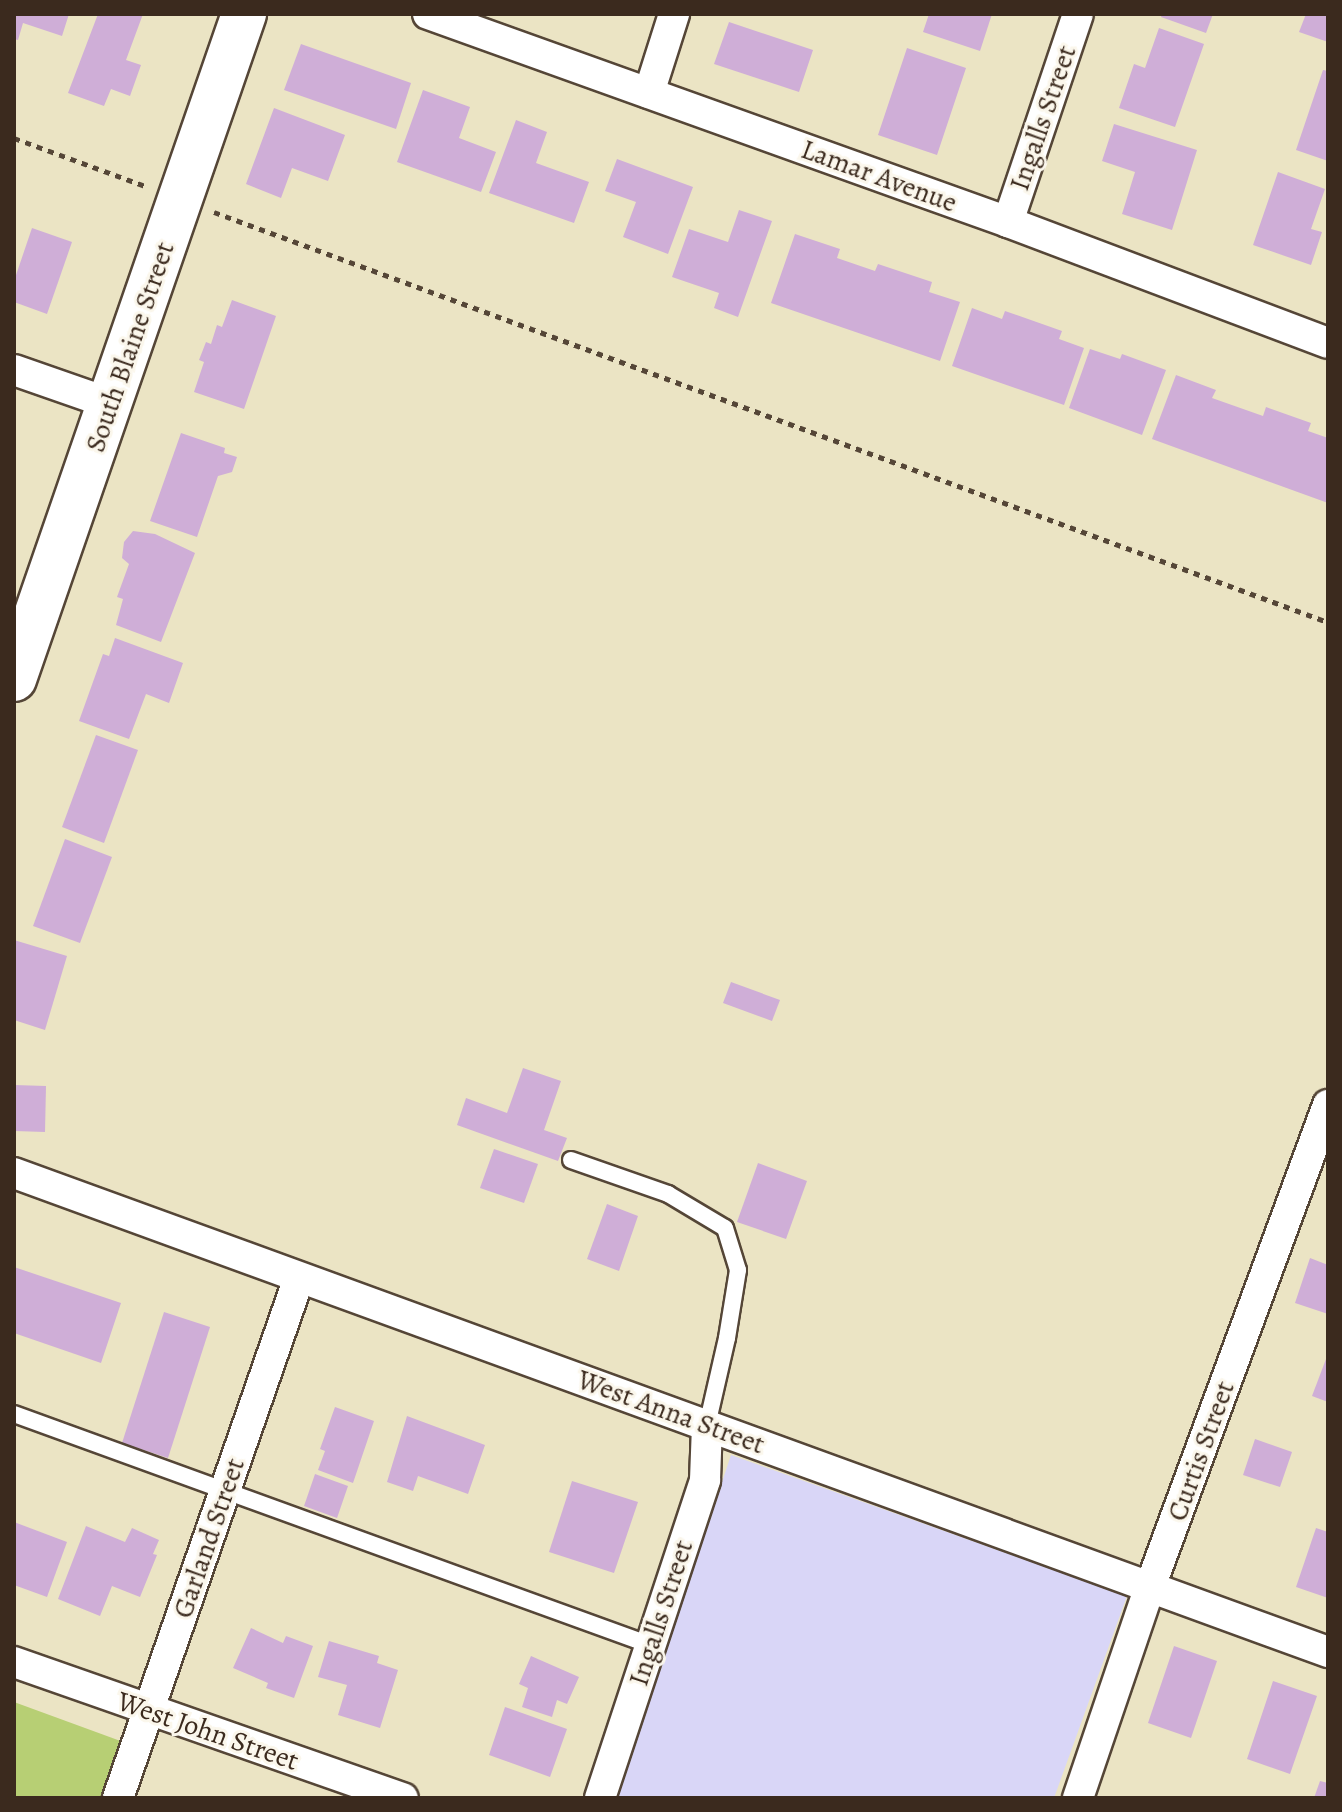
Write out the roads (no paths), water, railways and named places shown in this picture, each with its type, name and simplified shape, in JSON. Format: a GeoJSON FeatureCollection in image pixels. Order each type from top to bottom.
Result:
{"type":"FeatureCollection","features":[{"type":"Feature","properties":{"kind":"street","name":"South Blaine Street"},"geometry":{"type":"LineString","coordinates":[[14,679],[244,14]]}},
{"type":"Feature","properties":{"kind":"street","name":"Lamar Avenue"},"geometry":{"type":"LineString","coordinates":[[428,14],[1008,222],[1328,343]]}},
{"type":"Feature","properties":{"kind":"street"},"geometry":{"type":"LineString","coordinates":[[649,93],[674,14]]}},
{"type":"Feature","properties":{"kind":"street","name":"Ingalls Street"},"geometry":{"type":"LineString","coordinates":[[1008,222],[1078,14]]}},
{"type":"Feature","properties":{"kind":"street"},"geometry":{"type":"LineString","coordinates":[[14,370],[109,403]]}},
{"type":"Feature","properties":{"kind":"street","name":"Curtis Street"},"geometry":{"type":"LineString","coordinates":[[1078,1798],[1150,1587],[1317,1169],[1328,1105]]}},
{"type":"Feature","properties":{"kind":"street","name":"West Anna Street"},"geometry":{"type":"LineString","coordinates":[[14,1173],[1328,1652]]}},
{"type":"Feature","properties":{"kind":"street","name":"Garland Street"},"geometry":{"type":"LineString","coordinates":[[118,1798],[299,1278]]}},
{"type":"Feature","properties":{"kind":"street","name":"Ingalls Street"},"geometry":{"type":"LineString","coordinates":[[600,1798],[705,1480],[707,1425]]}},
{"type":"Feature","properties":{"kind":"street","name":"West John Street"},"geometry":{"type":"LineString","coordinates":[[14,1662],[403,1798]]}},
{"type":"Feature","properties":{"kind":"lane"},"geometry":{"type":"LineString","coordinates":[[571,1160],[668,1194],[725,1228],[738,1270],[727,1338],[707,1425]]}},
{"type":"Feature","properties":{"kind":"lane"},"geometry":{"type":"LineString","coordinates":[[14,1414],[650,1645]]}}]}
